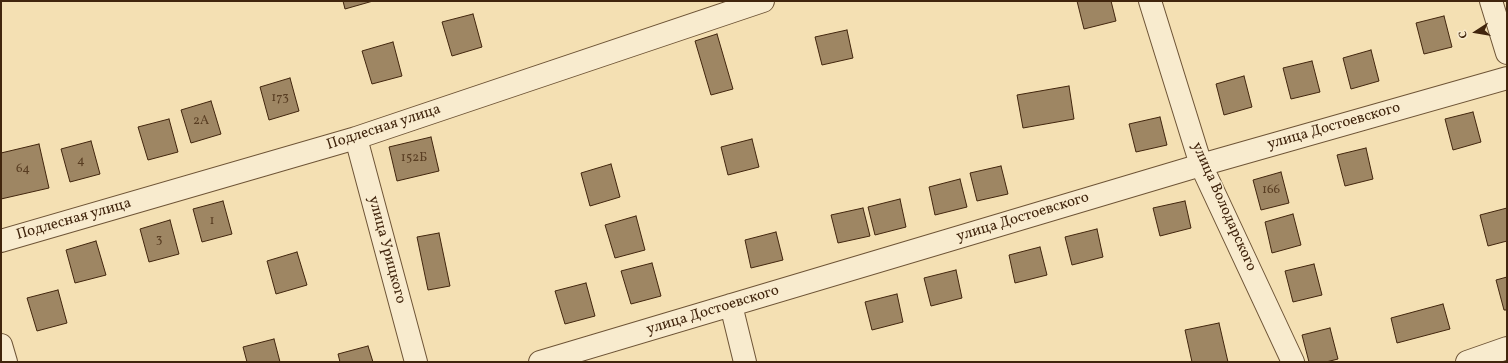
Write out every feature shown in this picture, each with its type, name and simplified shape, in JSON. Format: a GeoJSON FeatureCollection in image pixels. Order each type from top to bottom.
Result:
{"type":"FeatureCollection","features":[{"type":"Feature","properties":{"kind":"street","name":"Подлесная улица"},"geometry":{"type":"LineString","coordinates":[[1,241],[356,138],[763,1]]}},
{"type":"Feature","properties":{"kind":"street","name":"улица Володарского"},"geometry":{"type":"LineString","coordinates":[[1150,1],[1201,165],[1293,362]]}},
{"type":"Feature","properties":{"kind":"street"},"geometry":{"type":"LineString","coordinates":[[1491,1],[1507,53]]}},
{"type":"Feature","properties":{"kind":"street","name":"улица Достоевского"},"geometry":{"type":"LineString","coordinates":[[540,362],[1201,165],[1507,78]]}},
{"type":"Feature","properties":{"kind":"street","name":"улица Урицкого"},"geometry":{"type":"LineString","coordinates":[[356,138],[416,362]]}},
{"type":"Feature","properties":{"kind":"street"},"geometry":{"type":"LineString","coordinates":[[731,305],[745,362]]}},
{"type":"Feature","properties":{"kind":"street"},"geometry":{"type":"LineString","coordinates":[[1,345],[6,362]]}},
{"type":"Feature","properties":{"kind":"street"},"geometry":{"type":"LineString","coordinates":[[1467,362],[1507,348]]}},
{"type":"Feature","properties":{"kind":"building"},"geometry":{"type":"Polygon","coordinates":[[[343,1],[373,1],[345,9],[343,1]]]}},
{"type":"Feature","properties":{"kind":"building"},"geometry":{"type":"Polygon","coordinates":[[[1077,1],[1111,1],[1116,21],[1084,29],[1077,1]]]}},
{"type":"Feature","properties":{"kind":"building"},"geometry":{"type":"Polygon","coordinates":[[[473,14],[482,47],[452,56],[442,22],[473,14]]]}},
{"type":"Feature","properties":{"kind":"building"},"geometry":{"type":"Polygon","coordinates":[[[1444,16],[1452,47],[1424,54],[1416,23],[1444,16]]]}},
{"type":"Feature","properties":{"kind":"building"},"geometry":{"type":"Polygon","coordinates":[[[847,30],[853,58],[822,65],[815,37],[847,30]]]}},
{"type":"Feature","properties":{"kind":"building"},"geometry":{"type":"Polygon","coordinates":[[[717,34],[733,89],[711,95],[695,41],[717,34]]]}},
{"type":"Feature","properties":{"kind":"building"},"geometry":{"type":"Polygon","coordinates":[[[393,42],[402,76],[372,84],[362,51],[393,42]]]}},
{"type":"Feature","properties":{"kind":"building"},"geometry":{"type":"Polygon","coordinates":[[[1371,50],[1379,81],[1351,89],[1343,58],[1371,50]]]}},
{"type":"Feature","properties":{"kind":"building"},"geometry":{"type":"Polygon","coordinates":[[[1312,61],[1320,92],[1291,99],[1283,68],[1312,61]]]}},
{"type":"Feature","properties":{"kind":"building"},"geometry":{"type":"Polygon","coordinates":[[[1244,76],[1252,107],[1224,115],[1216,84],[1244,76]]]}},
{"type":"Feature","properties":{"kind":"building"},"geometry":{"type":"Polygon","coordinates":[[[290,78],[299,111],[269,120],[260,87],[290,78]]]}},
{"type":"Feature","properties":{"kind":"building"},"geometry":{"type":"Polygon","coordinates":[[[1069,86],[1074,119],[1023,128],[1017,95],[1069,86]]]}},
{"type":"Feature","properties":{"kind":"building"},"geometry":{"type":"Polygon","coordinates":[[[211,101],[221,134],[191,143],[181,110],[211,101]]]}},
{"type":"Feature","properties":{"kind":"building"},"geometry":{"type":"Polygon","coordinates":[[[1473,112],[1481,142],[1453,150],[1445,119],[1473,112]]]}},
{"type":"Feature","properties":{"kind":"building"},"geometry":{"type":"Polygon","coordinates":[[[1160,117],[1167,145],[1136,152],[1129,124],[1160,117]]]}},
{"type":"Feature","properties":{"kind":"building"},"geometry":{"type":"Polygon","coordinates":[[[169,119],[178,152],[148,160],[138,127],[169,119]]]}},
{"type":"Feature","properties":{"kind":"building"},"geometry":{"type":"Polygon","coordinates":[[[431,137],[439,171],[397,181],[389,147],[431,137]]]}},
{"type":"Feature","properties":{"kind":"building"},"geometry":{"type":"Polygon","coordinates":[[[752,139],[759,167],[728,175],[721,147],[752,139]]]}},
{"type":"Feature","properties":{"kind":"building"},"geometry":{"type":"Polygon","coordinates":[[[91,141],[100,174],[70,182],[61,149],[91,141]]]}},
{"type":"Feature","properties":{"kind":"building"},"geometry":{"type":"Polygon","coordinates":[[[39,144],[49,188],[1,199],[1,153],[39,144]]]}},
{"type":"Feature","properties":{"kind":"building"},"geometry":{"type":"Polygon","coordinates":[[[1366,148],[1373,179],[1345,186],[1337,155],[1366,148]]]}},
{"type":"Feature","properties":{"kind":"building"},"geometry":{"type":"Polygon","coordinates":[[[611,164],[620,197],[590,206],[581,173],[611,164]]]}},
{"type":"Feature","properties":{"kind":"building"},"geometry":{"type":"Polygon","coordinates":[[[1001,166],[1008,194],[977,201],[970,173],[1001,166]]]}},
{"type":"Feature","properties":{"kind":"building"},"geometry":{"type":"Polygon","coordinates":[[[1281,172],[1289,203],[1261,210],[1253,180],[1281,172]]]}},
{"type":"Feature","properties":{"kind":"building"},"geometry":{"type":"Polygon","coordinates":[[[960,179],[967,207],[935,215],[929,187],[960,179]]]}},
{"type":"Feature","properties":{"kind":"building"},"geometry":{"type":"Polygon","coordinates":[[[900,199],[906,227],[875,235],[868,207],[900,199]]]}},
{"type":"Feature","properties":{"kind":"building"},"geometry":{"type":"Polygon","coordinates":[[[223,201],[232,234],[202,242],[193,209],[223,201]]]}},
{"type":"Feature","properties":{"kind":"building"},"geometry":{"type":"Polygon","coordinates":[[[1185,201],[1191,228],[1160,236],[1153,208],[1185,201]]]}},
{"type":"Feature","properties":{"kind":"building"},"geometry":{"type":"Polygon","coordinates":[[[863,208],[870,236],[838,243],[831,215],[863,208]]]}},
{"type":"Feature","properties":{"kind":"building"},"geometry":{"type":"Polygon","coordinates":[[[1507,208],[1507,241],[1488,246],[1480,215],[1507,208]]]}},
{"type":"Feature","properties":{"kind":"building"},"geometry":{"type":"Polygon","coordinates":[[[1293,214],[1301,245],[1272,253],[1265,222],[1293,214]]]}},
{"type":"Feature","properties":{"kind":"building"},"geometry":{"type":"Polygon","coordinates":[[[636,216],[645,250],[615,258],[605,225],[636,216]]]}},
{"type":"Feature","properties":{"kind":"building"},"geometry":{"type":"Polygon","coordinates":[[[170,220],[179,254],[149,262],[140,229],[170,220]]]}},
{"type":"Feature","properties":{"kind":"building"},"geometry":{"type":"Polygon","coordinates":[[[1097,229],[1103,257],[1072,265],[1065,237],[1097,229]]]}},
{"type":"Feature","properties":{"kind":"building"},"geometry":{"type":"Polygon","coordinates":[[[776,232],[783,260],[751,268],[745,240],[776,232]]]}},
{"type":"Feature","properties":{"kind":"building"},"geometry":{"type":"Polygon","coordinates":[[[439,233],[450,286],[428,290],[417,237],[439,233]]]}},
{"type":"Feature","properties":{"kind":"building"},"geometry":{"type":"Polygon","coordinates":[[[96,241],[106,275],[75,283],[66,250],[96,241]]]}},
{"type":"Feature","properties":{"kind":"building"},"geometry":{"type":"Polygon","coordinates":[[[1040,247],[1047,275],[1015,283],[1009,255],[1040,247]]]}},
{"type":"Feature","properties":{"kind":"building"},"geometry":{"type":"Polygon","coordinates":[[[297,252],[307,285],[276,294],[267,261],[297,252]]]}},
{"type":"Feature","properties":{"kind":"building"},"geometry":{"type":"Polygon","coordinates":[[[652,263],[661,296],[631,304],[621,271],[652,263]]]}},
{"type":"Feature","properties":{"kind":"building"},"geometry":{"type":"Polygon","coordinates":[[[1314,264],[1322,295],[1293,302],[1285,271],[1314,264]]]}},
{"type":"Feature","properties":{"kind":"building"},"geometry":{"type":"Polygon","coordinates":[[[956,270],[962,298],[931,306],[924,278],[956,270]]]}},
{"type":"Feature","properties":{"kind":"building"},"geometry":{"type":"Polygon","coordinates":[[[1507,277],[1507,310],[1504,310],[1496,280],[1507,277]]]}},
{"type":"Feature","properties":{"kind":"building"},"geometry":{"type":"Polygon","coordinates":[[[586,283],[595,316],[565,324],[555,291],[586,283]]]}},
{"type":"Feature","properties":{"kind":"building"},"geometry":{"type":"Polygon","coordinates":[[[58,290],[67,323],[37,331],[27,298],[58,290]]]}},
{"type":"Feature","properties":{"kind":"building"},"geometry":{"type":"Polygon","coordinates":[[[897,294],[903,322],[872,330],[865,302],[897,294]]]}},
{"type":"Feature","properties":{"kind":"building"},"geometry":{"type":"Polygon","coordinates":[[[1443,304],[1450,329],[1397,343],[1391,318],[1443,304]]]}},
{"type":"Feature","properties":{"kind":"building"},"geometry":{"type":"Polygon","coordinates":[[[1219,323],[1228,362],[1192,362],[1185,330],[1219,323]]]}},
{"type":"Feature","properties":{"kind":"building"},"geometry":{"type":"Polygon","coordinates":[[[1330,328],[1338,359],[1326,362],[1309,362],[1302,335],[1330,328]]]}},
{"type":"Feature","properties":{"kind":"building"},"geometry":{"type":"Polygon","coordinates":[[[274,339],[280,362],[247,362],[243,347],[274,339]]]}},
{"type":"Feature","properties":{"kind":"building"},"geometry":{"type":"Polygon","coordinates":[[[368,346],[373,362],[340,362],[338,354],[368,346]]]}}]}
